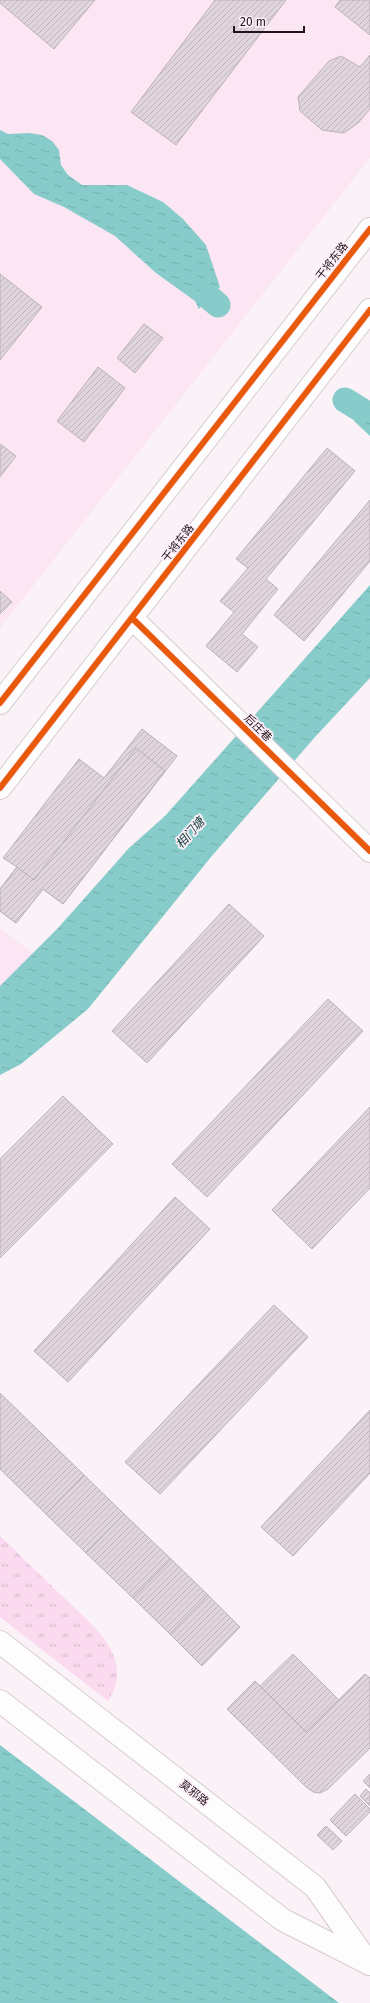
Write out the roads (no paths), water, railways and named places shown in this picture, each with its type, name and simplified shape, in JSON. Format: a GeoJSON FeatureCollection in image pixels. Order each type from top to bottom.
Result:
{"type":"FeatureCollection","features":[{"type":"Feature","properties":{"kind":"main road","name":"干将东路"},"geometry":{"type":"LineString","coordinates":[[0,703],[370,229]]}},
{"type":"Feature","properties":{"kind":"main road","name":"干将东路"},"geometry":{"type":"LineString","coordinates":[[0,788],[370,310]]}},
{"type":"Feature","properties":{"kind":"main road","name":"后庄巷"},"geometry":{"type":"LineString","coordinates":[[132,618],[370,851]]}},
{"type":"Feature","properties":{"kind":"main road","name":"莫邪路"},"geometry":{"type":"LineString","coordinates":[[0,1642],[315,1887],[370,1964]]}},
{"type":"Feature","properties":{"kind":"main road","name":"莫邪路"},"geometry":{"type":"LineString","coordinates":[[0,1701],[283,1920],[370,1964]]}},
{"type":"Feature","properties":{"kind":"water"},"geometry":{"type":"Polygon","coordinates":[[[0,130],[8,134],[29,133],[42,135],[52,141],[59,150],[61,165],[68,175],[82,185],[127,185],[163,202],[183,219],[206,245],[220,287],[199,309],[195,301],[156,273],[115,236],[64,207],[34,194],[0,159],[0,130]]]}},
{"type":"Feature","properties":{"kind":"water"},"geometry":{"type":"Polygon","coordinates":[[[370,403],[370,436],[354,421],[370,403]]]}},
{"type":"Feature","properties":{"kind":"water","name":"相门塘"},"geometry":{"type":"Polygon","coordinates":[[[370,585],[370,678],[315,737],[211,857],[88,1009],[21,1064],[0,1075],[0,986],[58,928],[129,848],[165,816],[370,585]]]}},
{"type":"Feature","properties":{"kind":"water"},"geometry":{"type":"Polygon","coordinates":[[[0,1745],[339,2003],[0,2003],[0,1745]]]}},
{"type":"Feature","properties":{"kind":"waterway"},"geometry":{"type":"LineString","coordinates":[[210,298],[218,305]]}},
{"type":"Feature","properties":{"kind":"waterway"},"geometry":{"type":"LineString","coordinates":[[345,400],[363,411]]}}]}
